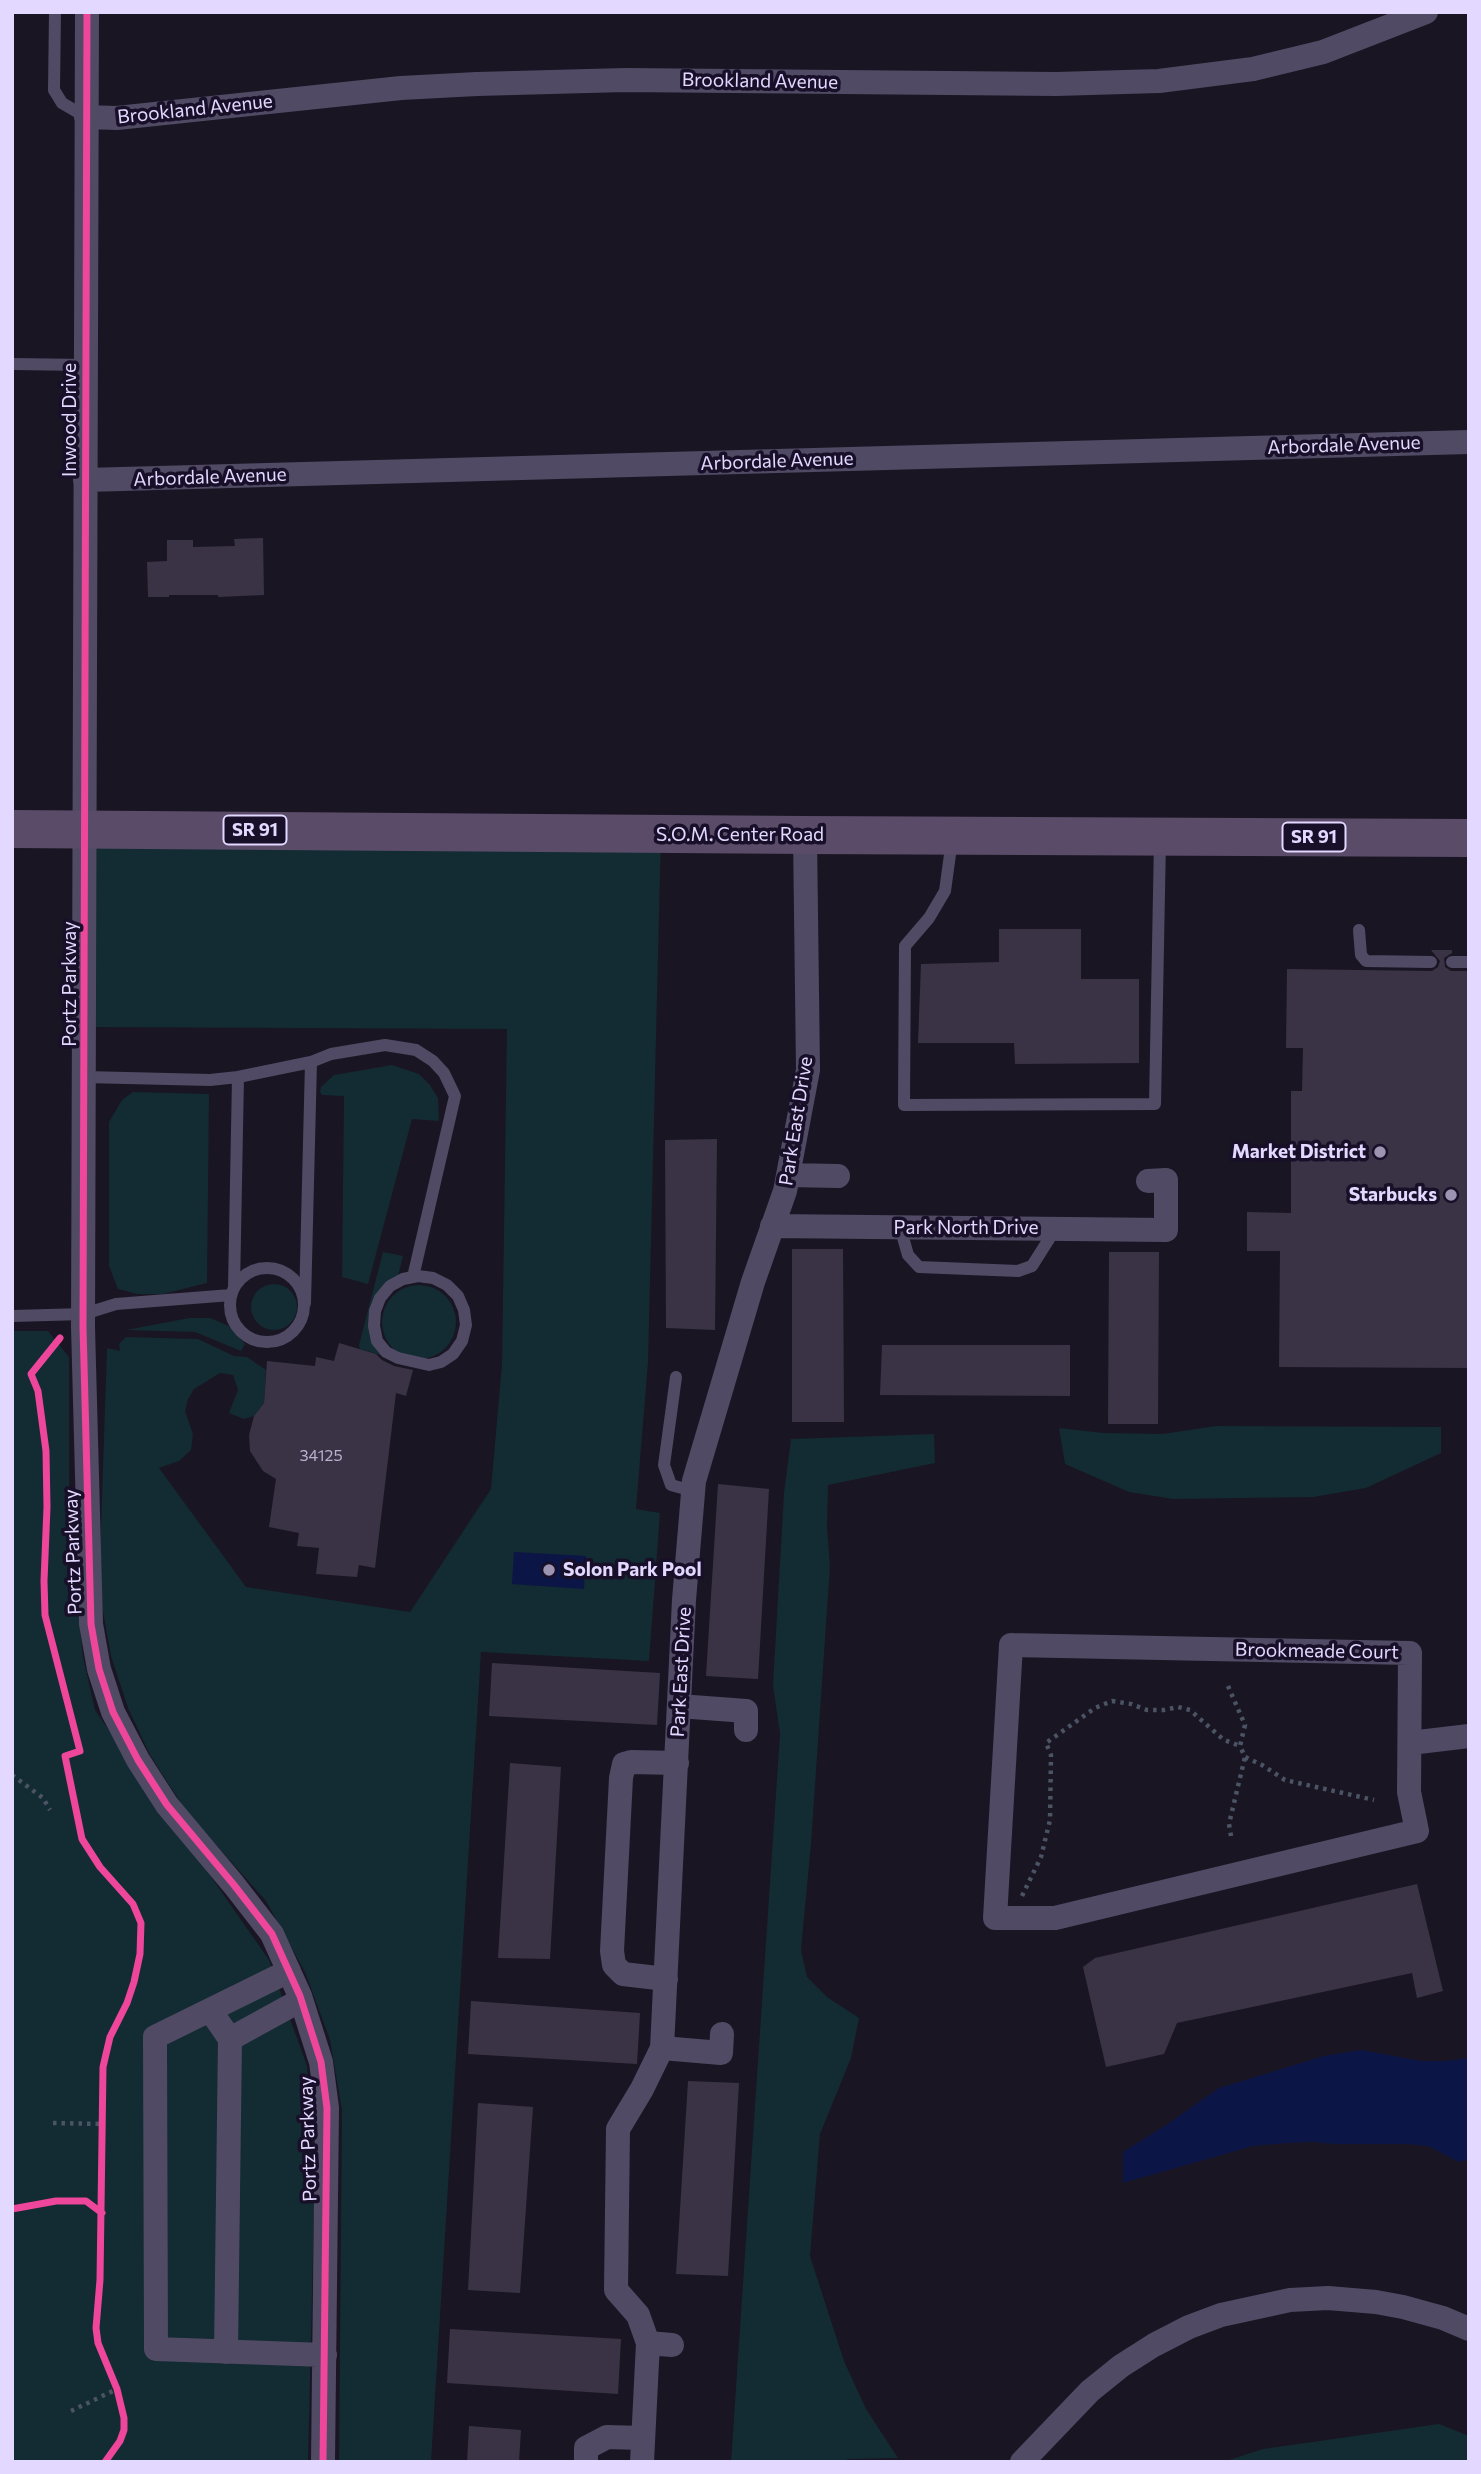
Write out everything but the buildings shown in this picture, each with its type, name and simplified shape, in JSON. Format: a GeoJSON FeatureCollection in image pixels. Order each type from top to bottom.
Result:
{"type":"FeatureCollection","features":[{"type":"Feature","properties":{"kind":"main road","name":"S.O.M. Center Road"},"geometry":{"type":"LineString","coordinates":[[12,828],[1469,838]]}},
{"type":"Feature","properties":{"kind":"street","name":"Inwood Drive"},"geometry":{"type":"LineString","coordinates":[[86,828],[87,12]]}},
{"type":"Feature","properties":{"kind":"street","name":"Brookland Avenue"},"geometry":{"type":"LineString","coordinates":[[86,117],[117,118],[401,88],[477,84],[625,80],[1056,84],[1159,81],[1253,69],[1323,52],[1426,12]]}},
{"type":"Feature","properties":{"kind":"street","name":"Arbordale Avenue"},"geometry":{"type":"LineString","coordinates":[[85,480],[1469,442]]}},
{"type":"Feature","properties":{"kind":"street","name":"Portz Parkway"},"geometry":{"type":"LineString","coordinates":[[86,828],[84,1314],[91,1624],[99,1669],[113,1712],[167,1805],[271,1934],[301,2000],[321,2062],[327,2108],[323,2462]]}},
{"type":"Feature","properties":{"kind":"street","name":"Park East Drive"},"geometry":{"type":"LineString","coordinates":[[642,2450],[660,2344],[616,2290],[618,2129],[662,2048],[684,1600],[694,1481],[739,1327],[788,1175],[808,1070],[806,835]]}},
{"type":"Feature","properties":{"kind":"street"},"geometry":{"type":"LineString","coordinates":[[788,1175],[838,1176]]}},
{"type":"Feature","properties":{"kind":"street","name":"Park North Drive"},"geometry":{"type":"LineString","coordinates":[[772,1226],[1166,1230],[1166,1180],[1148,1181]]}},
{"type":"Feature","properties":{"kind":"street","name":"Brookmeade Court"},"geometry":{"type":"LineString","coordinates":[[1011,1645],[1410,1653],[1410,1743],[1409,1792],[1417,1831],[1055,1917],[995,1917],[1011,1645]]}},
{"type":"Feature","properties":{"kind":"street"},"geometry":{"type":"LineString","coordinates":[[679,1706],[746,1711],[746,1730]]}},
{"type":"Feature","properties":{"kind":"street"},"geometry":{"type":"LineString","coordinates":[[1410,1743],[1469,1735]]}},
{"type":"Feature","properties":{"kind":"street"},"geometry":{"type":"LineString","coordinates":[[666,1979],[623,1974],[614,1965],[612,1951],[624,1764],[677,1763]]}},
{"type":"Feature","properties":{"kind":"street"},"geometry":{"type":"LineString","coordinates":[[289,1972],[155,2037],[156,2349],[325,2356]]}},
{"type":"Feature","properties":{"kind":"street"},"geometry":{"type":"LineString","coordinates":[[230,2039],[301,2000]]}},
{"type":"Feature","properties":{"kind":"street"},"geometry":{"type":"LineString","coordinates":[[210,2010],[230,2039],[226,2351]]}},
{"type":"Feature","properties":{"kind":"street"},"geometry":{"type":"LineString","coordinates":[[662,2048],[721,2053],[722,2034]]}},
{"type":"Feature","properties":{"kind":"street"},"geometry":{"type":"LineString","coordinates":[[1022,2462],[1090,2391],[1121,2366],[1189,2327],[1221,2315],[1280,2301],[1328,2298],[1402,2306],[1469,2329]]}},
{"type":"Feature","properties":{"kind":"street"},"geometry":{"type":"LineString","coordinates":[[586,2462],[586,2448],[607,2437],[642,2450]]}},
{"type":"Feature","properties":{"kind":"lane"},"geometry":{"type":"LineString","coordinates":[[55,12],[54,90],[62,103],[86,117]]}},
{"type":"Feature","properties":{"kind":"lane"},"geometry":{"type":"LineString","coordinates":[[12,365],[86,365]]}},
{"type":"Feature","properties":{"kind":"lane"},"geometry":{"type":"LineString","coordinates":[[952,835],[945,891],[929,918],[905,946],[904,1105],[1155,1104],[1160,836]]}},
{"type":"Feature","properties":{"kind":"lane"},"geometry":{"type":"LineString","coordinates":[[1359,930],[1361,955],[1366,961],[1431,962]]}},
{"type":"Feature","properties":{"kind":"lane"},"geometry":{"type":"LineString","coordinates":[[1452,962],[1469,962]]}},
{"type":"Feature","properties":{"kind":"lane"},"geometry":{"type":"LineString","coordinates":[[85,1077],[210,1080],[239,1077],[385,1045],[416,1050],[433,1061],[444,1073],[455,1096],[413,1276]]}},
{"type":"Feature","properties":{"kind":"lane"},"geometry":{"type":"LineString","coordinates":[[239,1077],[230,1309],[234,1323],[244,1334],[256,1340],[270,1342],[284,1339],[296,1330],[303,1317],[311,1062]]}},
{"type":"Feature","properties":{"kind":"lane"},"geometry":{"type":"LineString","coordinates":[[900,1227],[908,1255],[919,1267],[1018,1271],[1032,1266],[1056,1228]]}},
{"type":"Feature","properties":{"kind":"lane"},"geometry":{"type":"LineString","coordinates":[[12,1317],[84,1314],[116,1304],[232,1292],[244,1275],[258,1268],[275,1268],[290,1275],[301,1287],[305,1303]]}},
{"type":"Feature","properties":{"kind":"lane"},"geometry":{"type":"LineString","coordinates":[[413,1276],[433,1278],[447,1285],[458,1296],[464,1310],[466,1325],[462,1340],[453,1354],[441,1362],[429,1365],[398,1358],[386,1352],[377,1340],[375,1311],[380,1297],[390,1286],[413,1276]]}},
{"type":"Feature","properties":{"kind":"lane"},"geometry":{"type":"LineString","coordinates":[[676,1377],[664,1465],[671,1485],[693,1491]]}},
{"type":"Feature","properties":{"kind":"path"},"geometry":{"type":"LineString","coordinates":[[1228,1686],[1245,1725],[1240,1746],[1245,1757],[1229,1824],[1231,1836]]}},
{"type":"Feature","properties":{"kind":"path"},"geometry":{"type":"LineString","coordinates":[[1021,1897],[1041,1857],[1050,1820],[1051,1755],[1046,1743],[1096,1708],[1112,1701],[1147,1710],[1178,1707],[1190,1710],[1224,1741],[1240,1746]]}},
{"type":"Feature","properties":{"kind":"path"},"geometry":{"type":"LineString","coordinates":[[1245,1757],[1285,1780],[1374,1800]]}},
{"type":"Feature","properties":{"kind":"path"},"geometry":{"type":"LineString","coordinates":[[12,1773],[22,1771]]}},
{"type":"Feature","properties":{"kind":"path"},"geometry":{"type":"LineString","coordinates":[[12,1773],[43,1798],[50,1810]]}},
{"type":"Feature","properties":{"kind":"path"},"geometry":{"type":"LineString","coordinates":[[103,2113],[103,2137]]}},
{"type":"Feature","properties":{"kind":"path"},"geometry":{"type":"LineString","coordinates":[[53,2123],[103,2124]]}},
{"type":"Feature","properties":{"kind":"path"},"geometry":{"type":"LineString","coordinates":[[71,2411],[118,2393],[113,2378]]}},
{"type":"Feature","properties":{"kind":"shaded area"},"geometry":{"type":"Polygon","coordinates":[[[86,829],[661,834],[648,1362],[636,1509],[660,1513],[649,1661],[481,1652],[431,2462],[339,2462],[342,2110],[330,2040],[305,1972],[266,1901],[186,1811],[150,1755],[128,1708],[111,1656],[99,1589],[107,1348],[120,1351],[119,1344],[126,1337],[198,1339],[234,1356],[247,1357],[266,1370],[264,1403],[254,1416],[244,1419],[229,1413],[238,1390],[233,1375],[220,1373],[194,1389],[185,1411],[193,1434],[191,1450],[179,1461],[159,1468],[246,1587],[410,1612],[491,1489],[502,1364],[507,1029],[85,1027],[86,829]]]}},
{"type":"Feature","properties":{"kind":"shaded area"},"geometry":{"type":"Polygon","coordinates":[[[392,1065],[419,1074],[430,1085],[438,1098],[439,1121],[412,1119],[368,1284],[342,1277],[344,1096],[322,1095],[320,1092],[321,1087],[334,1075],[392,1065]]]}},
{"type":"Feature","properties":{"kind":"shaded area"},"geometry":{"type":"Polygon","coordinates":[[[133,1092],[209,1094],[207,1283],[163,1294],[137,1294],[118,1289],[109,1266],[109,1122],[122,1100],[133,1092]]]}},
{"type":"Feature","properties":{"kind":"shaded area"},"geometry":{"type":"Polygon","coordinates":[[[383,1252],[403,1256],[398,1276],[373,1303],[384,1356],[360,1349],[359,1345],[383,1252]]]}},
{"type":"Feature","properties":{"kind":"shaded area"},"geometry":{"type":"Polygon","coordinates":[[[274,1284],[290,1291],[297,1307],[290,1323],[274,1330],[258,1323],[251,1307],[258,1291],[274,1284]]]}},
{"type":"Feature","properties":{"kind":"shaded area"},"geometry":{"type":"Polygon","coordinates":[[[419,1285],[433,1288],[445,1296],[453,1308],[456,1322],[453,1336],[445,1348],[433,1356],[419,1359],[405,1356],[393,1348],[385,1336],[382,1322],[385,1308],[393,1296],[405,1288],[419,1285]]]}},
{"type":"Feature","properties":{"kind":"shaded area"},"geometry":{"type":"Polygon","coordinates":[[[189,1318],[210,1318],[229,1326],[245,1344],[241,1351],[195,1332],[126,1330],[189,1318]]]}},
{"type":"Feature","properties":{"kind":"shaded area"},"geometry":{"type":"Polygon","coordinates":[[[12,1331],[48,1331],[69,1357],[69,1527],[83,1657],[95,1710],[269,1960],[307,2066],[315,2170],[308,2462],[12,2462],[12,1331]]]}},
{"type":"Feature","properties":{"kind":"shaded area"},"geometry":{"type":"Polygon","coordinates":[[[1216,1426],[1441,1427],[1441,1453],[1366,1488],[1313,1497],[1173,1499],[1129,1492],[1065,1464],[1059,1428],[1103,1433],[1162,1434],[1216,1426]]]}},
{"type":"Feature","properties":{"kind":"shaded area"},"geometry":{"type":"Polygon","coordinates":[[[934,1434],[935,1463],[828,1485],[830,1566],[801,1950],[807,1977],[827,1997],[859,2018],[851,2058],[820,2134],[810,2256],[844,2361],[866,2409],[898,2458],[849,2459],[838,2462],[731,2462],[780,1734],[773,1685],[784,1493],[791,1439],[934,1434]]]}},
{"type":"Feature","properties":{"kind":"shaded area","name":"Solon Park Pool"},"geometry":{"type":"Polygon","coordinates":[[[514,1552],[586,1556],[584,1589],[512,1584],[514,1552]]]}},
{"type":"Feature","properties":{"kind":"shaded area"},"geometry":{"type":"Polygon","coordinates":[[[1361,2050],[1421,2061],[1469,2058],[1469,2159],[1459,2162],[1428,2146],[1407,2144],[1286,2143],[1253,2146],[1123,2183],[1123,2152],[1219,2088],[1324,2056],[1361,2050]]]}},
{"type":"Feature","properties":{"kind":"shaded area"},"geometry":{"type":"Polygon","coordinates":[[[1439,2424],[1469,2436],[1469,2462],[1223,2462],[1263,2449],[1439,2424]]]}},
{"type":"Feature","properties":{"kind":"cycle path"},"geometry":{"type":"LineString","coordinates":[[87,12],[83,1327],[91,1624],[99,1669],[113,1712],[138,1760],[167,1805],[272,1934],[300,1996],[321,2062],[327,2108],[323,2462]]}},
{"type":"Feature","properties":{"kind":"cycle path"},"geometry":{"type":"LineString","coordinates":[[60,1338],[31,1374],[38,1391],[46,1451],[45,1615],[80,1751],[65,1756],[82,1839],[100,1867],[133,1904],[141,1923],[140,1954],[134,1982],[110,2037],[103,2067],[100,2280],[96,2328],[98,2343],[117,2389],[124,2418],[120,2441],[105,2462]]}},
{"type":"Feature","properties":{"kind":"cycle path"},"geometry":{"type":"LineString","coordinates":[[12,2209],[56,2201],[86,2201],[102,2213]]}},
{"type":"Feature","properties":{"kind":"place","name":"Market District"},"geometry":{"type":"Point","coordinates":[1380,1152]}},
{"type":"Feature","properties":{"kind":"place","name":"Starbucks"},"geometry":{"type":"Point","coordinates":[1451,1195]}},
{"type":"Feature","properties":{"kind":"place","name":"Solon Park Pool"},"geometry":{"type":"Point","coordinates":[549,1570]}}]}
